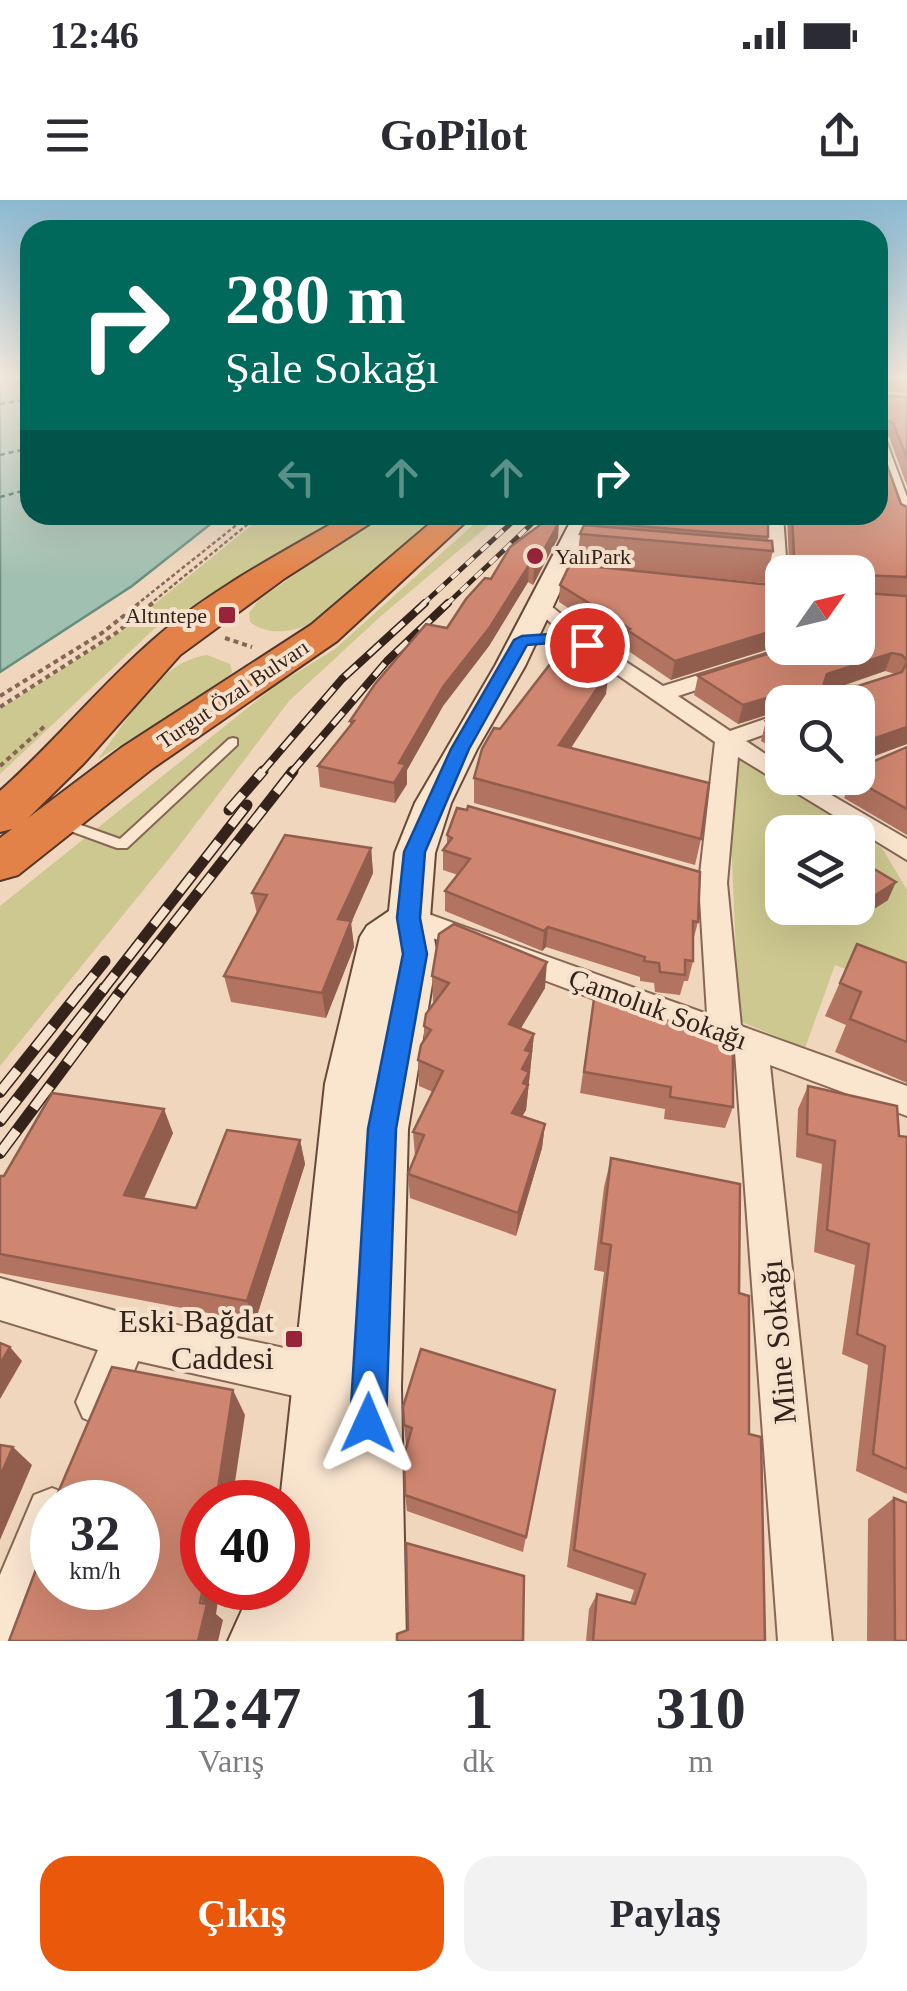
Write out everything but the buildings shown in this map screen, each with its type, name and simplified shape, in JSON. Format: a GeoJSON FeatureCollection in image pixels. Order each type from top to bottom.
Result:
{"type":"FeatureCollection","features":[{"type":"Feature","properties":{"kind":"highway"},"geometry":{"type":"LineString","coordinates":[[0,817],[68,754],[166,646],[314,545],[350,525]]}},
{"type":"Feature","properties":{"kind":"highway"},"geometry":{"type":"LineString","coordinates":[[314,545],[282,578],[244,607],[240,622],[253,633],[296,633],[313,626],[408,546],[442,525]]}},
{"type":"Feature","properties":{"kind":"highway","name":"Turgut Özal Bulvarı"},"geometry":{"type":"LineString","coordinates":[[0,862],[138,758],[324,633],[446,525]]}},
{"type":"Feature","properties":{"kind":"highway"},"geometry":{"type":"LineString","coordinates":[[68,754],[109,725],[168,662],[182,655],[216,651],[242,662],[244,668],[236,680],[177,720],[138,758]]}},
{"type":"Feature","properties":{"kind":"street"},"geometry":{"type":"LineString","coordinates":[[888,459],[906,511]]}},
{"type":"Feature","properties":{"kind":"street"},"geometry":{"type":"LineString","coordinates":[[308,1641],[312,1537],[346,1384],[382,1129],[415,954],[409,918],[414,852],[442,806],[540,603],[572,560],[582,525]]}},
{"type":"Feature","properties":{"kind":"street"},"geometry":{"type":"LineString","coordinates":[[768,555],[773,525]]}},
{"type":"Feature","properties":{"kind":"street"},"geometry":{"type":"LineString","coordinates":[[540,603],[587,645],[765,765]]}},
{"type":"Feature","properties":{"kind":"street"},"geometry":{"type":"LineString","coordinates":[[522,640],[550,638],[587,645]]}},
{"type":"Feature","properties":{"kind":"street"},"geometry":{"type":"LineString","coordinates":[[659,695],[765,661]]}},
{"type":"Feature","properties":{"kind":"street"},"geometry":{"type":"LineString","coordinates":[[727,740],[765,726]]}},
{"type":"Feature","properties":{"kind":"street","name":"Mine Sokağı"},"geometry":{"type":"LineString","coordinates":[[727,740],[704,881],[738,1038],[804,1641]]}},
{"type":"Feature","properties":{"kind":"street"},"geometry":{"type":"LineString","coordinates":[[812,795],[904,856]]}},
{"type":"Feature","properties":{"kind":"street","name":"Çamoluk Sokağı"},"geometry":{"type":"LineString","coordinates":[[409,918],[907,1101]]}},
{"type":"Feature","properties":{"kind":"street"},"geometry":{"type":"LineString","coordinates":[[0,1300],[126,1336],[346,1384]]}},
{"type":"Feature","properties":{"kind":"street"},"geometry":{"type":"LineString","coordinates":[[66,1480],[126,1336]]}},
{"type":"Feature","properties":{"kind":"street"},"geometry":{"type":"LineString","coordinates":[[346,1384],[368,1641]]}},
{"type":"Feature","properties":{"kind":"street"},"geometry":{"type":"LineString","coordinates":[[267,1641],[312,1537]]}},
{"type":"Feature","properties":{"kind":"street"},"geometry":{"type":"LineString","coordinates":[[0,1639],[30,1567]]}},
{"type":"Feature","properties":{"kind":"lane"},"geometry":{"type":"LineString","coordinates":[[56,820],[122,844],[233,742]]}},
{"type":"Feature","properties":{"kind":"path"},"geometry":{"type":"LineString","coordinates":[[0,696],[102,633],[237,525]]}},
{"type":"Feature","properties":{"kind":"path"},"geometry":{"type":"LineString","coordinates":[[0,706],[116,633],[247,525]]}},
{"type":"Feature","properties":{"kind":"shaded area"},"geometry":{"type":"Polygon","coordinates":[[[0,443],[20,443],[20,525],[209,525],[132,586],[0,672],[0,443]]]}},
{"type":"Feature","properties":{"kind":"shaded area"},"geometry":{"type":"Polygon","coordinates":[[[252,525],[327,525],[154,629],[0,774],[0,709],[119,633],[252,525]]]}},
{"type":"Feature","properties":{"kind":"shaded area"},"geometry":{"type":"Polygon","coordinates":[[[369,525],[424,525],[356,590],[310,624],[279,631],[250,622],[249,613],[259,600],[369,525]]]}},
{"type":"Feature","properties":{"kind":"shaded area"},"geometry":{"type":"Polygon","coordinates":[[[473,525],[489,525],[381,616],[289,701],[176,850],[0,1066],[0,906],[275,686],[335,649],[473,525]]]}},
{"type":"Feature","properties":{"kind":"shaded area"},"geometry":{"type":"Polygon","coordinates":[[[207,655],[230,664],[232,672],[218,686],[98,759],[158,681],[189,660],[207,655]]]}},
{"type":"Feature","properties":{"kind":"shaded area"},"geometry":{"type":"Polygon","coordinates":[[[738,756],[765,773],[765,795],[799,795],[830,815],[765,815],[765,925],[875,925],[875,844],[882,848],[907,890],[907,992],[835,965],[805,1048],[739,1021],[730,815],[738,756]]]}},
{"type":"Feature","properties":{"kind":"ferry route"},"geometry":{"type":"LineString","coordinates":[[0,455],[20,450]]}},
{"type":"Feature","properties":{"kind":"ferry route"},"geometry":{"type":"LineString","coordinates":[[0,497],[20,492]]}},
{"type":"Feature","properties":{"kind":"railway"},"geometry":{"type":"LineString","coordinates":[[422,605],[509,525]]}},
{"type":"Feature","properties":{"kind":"railway"},"geometry":{"type":"LineString","coordinates":[[446,605],[530,525]]}},
{"type":"Feature","properties":{"kind":"railway"},"geometry":{"type":"LineString","coordinates":[[261,773],[342,679],[425,603]]}},
{"type":"Feature","properties":{"kind":"railway"},"geometry":{"type":"LineString","coordinates":[[291,773],[387,661],[448,603]]}},
{"type":"Feature","properties":{"kind":"railway"},"geometry":{"type":"LineString","coordinates":[[229,810],[263,771]]}},
{"type":"Feature","properties":{"kind":"railway"},"geometry":{"type":"LineString","coordinates":[[121,991],[293,771]]}},
{"type":"Feature","properties":{"kind":"railway"},"geometry":{"type":"LineString","coordinates":[[102,991],[247,805]]}},
{"type":"Feature","properties":{"kind":"railway"},"geometry":{"type":"LineString","coordinates":[[81,991],[105,961]]}},
{"type":"Feature","properties":{"kind":"railway"},"geometry":{"type":"LineString","coordinates":[[0,1092],[83,988]]}},
{"type":"Feature","properties":{"kind":"railway"},"geometry":{"type":"LineString","coordinates":[[0,1121],[104,988]]}},
{"type":"Feature","properties":{"kind":"railway"},"geometry":{"type":"LineString","coordinates":[[0,1153],[123,988]]}},
{"type":"Feature","properties":{"kind":"place","name":"YalıPark"},"geometry":{"type":"Point","coordinates":[535,556]}},
{"type":"Feature","properties":{"kind":"place","name":"Altıntepe"},"geometry":{"type":"Point","coordinates":[227,615]}},
{"type":"Feature","properties":{"kind":"place","name":"Eski Bağdat Caddesi"},"geometry":{"type":"Point","coordinates":[294,1339]}},
{"type":"Feature","properties":{"kind":"route"},"geometry":{"type":"LineString","coordinates":[[368,1423],[382,1129],[415,954],[409,918],[414,852],[460,749],[522,640],[550,638],[587,645]]}}]}
